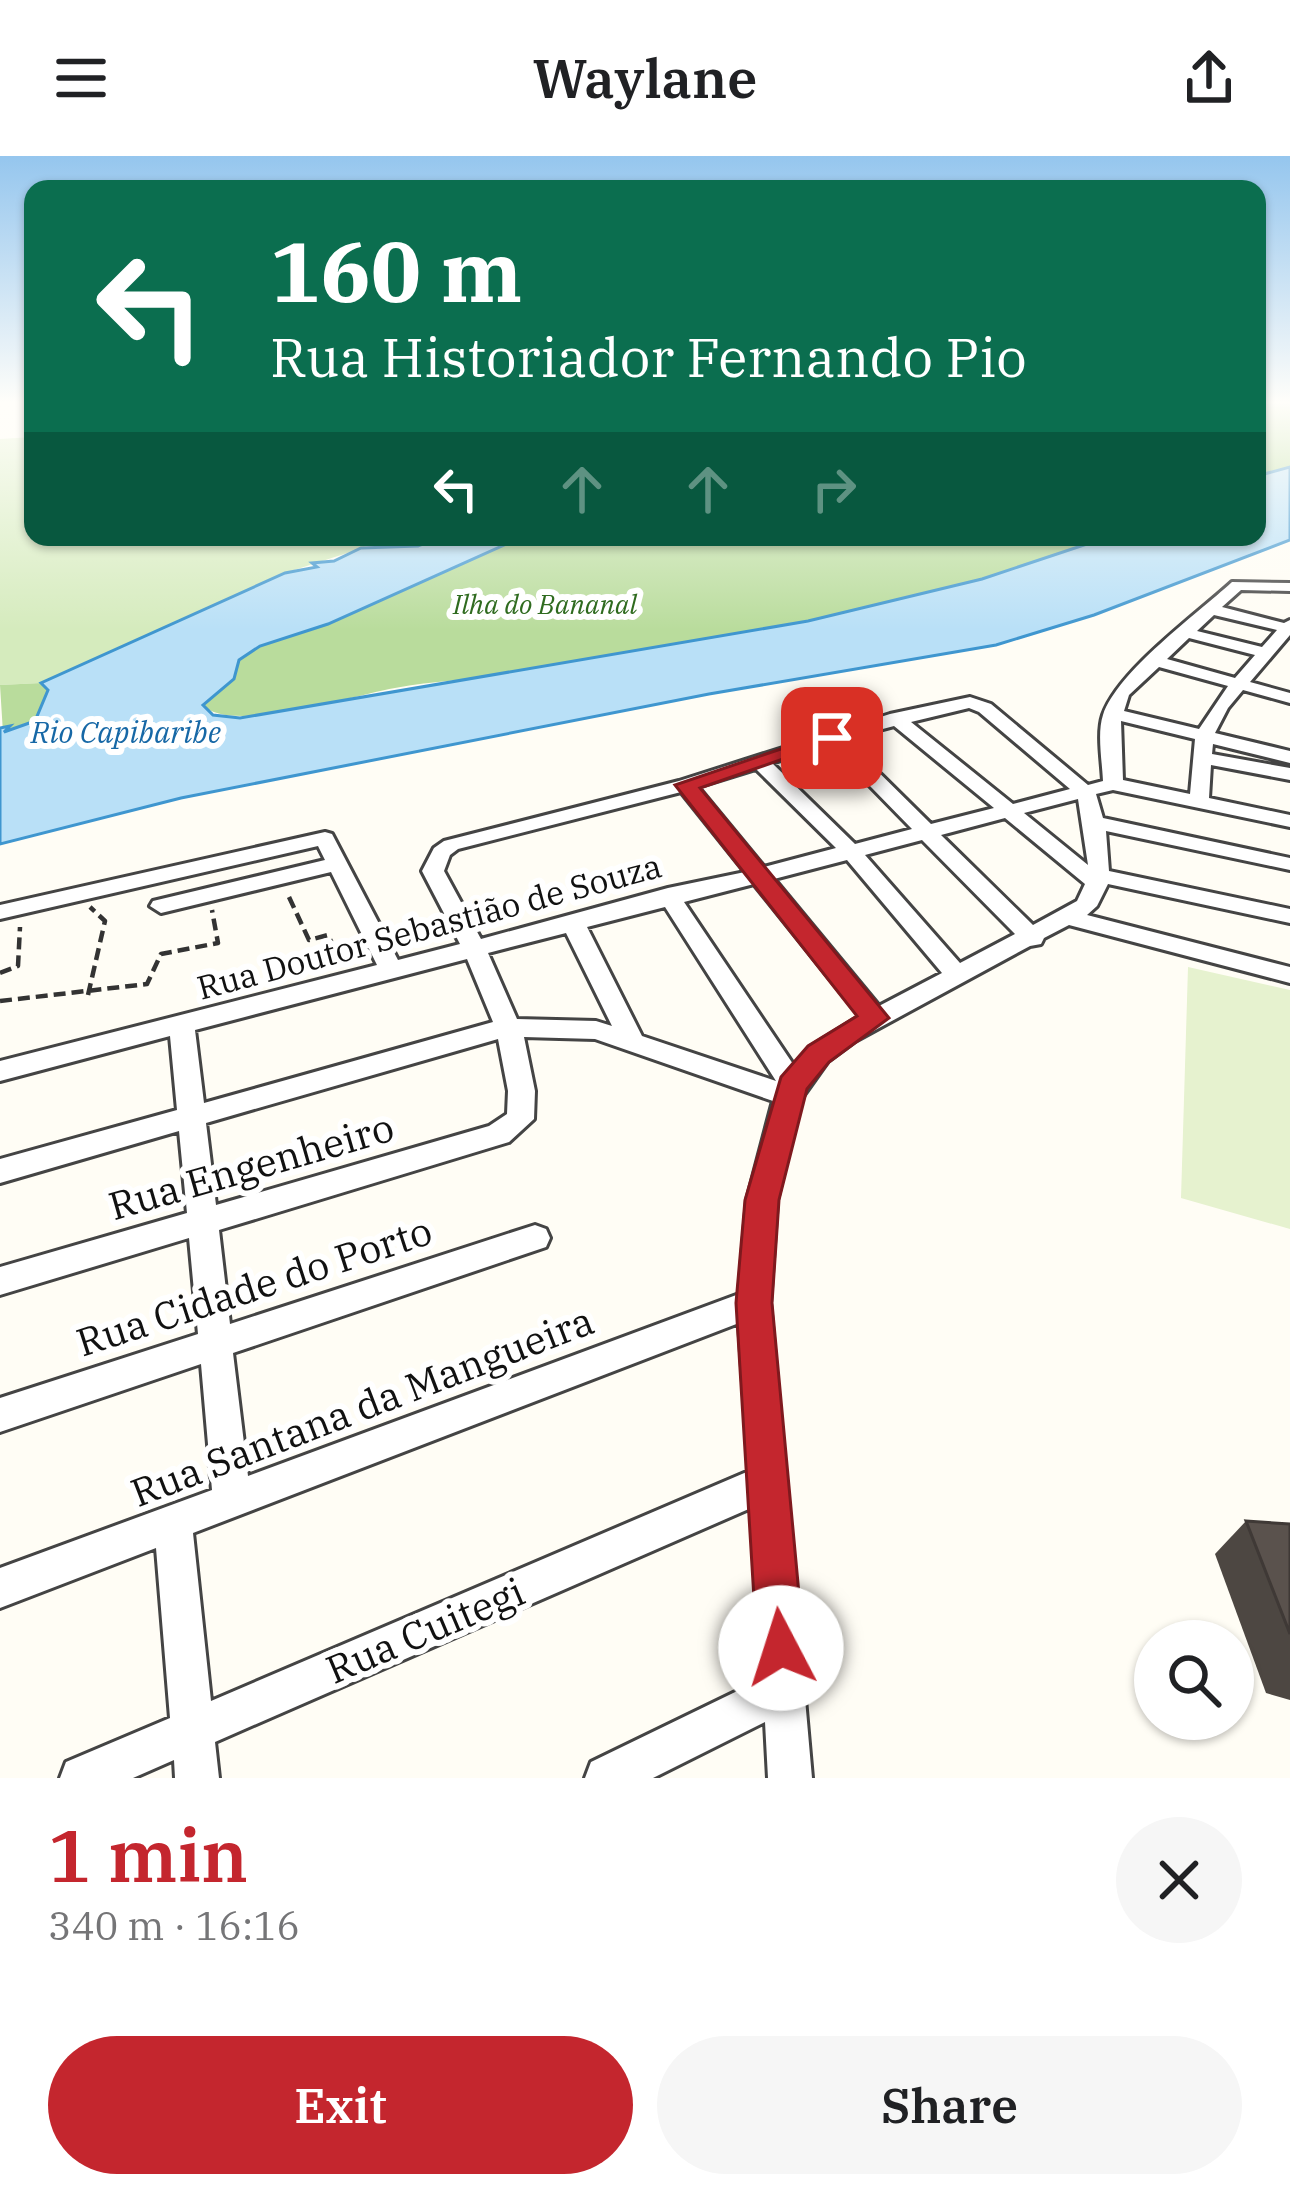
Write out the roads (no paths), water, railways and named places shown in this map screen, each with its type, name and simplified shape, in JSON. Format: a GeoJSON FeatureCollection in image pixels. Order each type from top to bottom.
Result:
{"type":"FeatureCollection","features":[{"type":"Feature","properties":{"kind":"street"},"geometry":{"type":"LineString","coordinates":[[1290,587],[1237,585],[1121,693],[1112,714],[1113,784],[1290,821]]}},
{"type":"Feature","properties":{"kind":"street"},"geometry":{"type":"LineString","coordinates":[[1209,609],[1289,627]]}},
{"type":"Feature","properties":{"kind":"street"},"geometry":{"type":"LineString","coordinates":[[1199,803],[1204,747],[1237,683],[1289,627]]}},
{"type":"Feature","properties":{"kind":"street"},"geometry":{"type":"LineString","coordinates":[[1184,632],[1290,652]]}},
{"type":"Feature","properties":{"kind":"street"},"geometry":{"type":"LineString","coordinates":[[1154,659],[1290,698]]}},
{"type":"Feature","properties":{"kind":"street"},"geometry":{"type":"LineString","coordinates":[[505,1028],[474,949],[434,871],[441,851],[464,840],[686,785],[896,718],[970,702],[985,708],[1086,794],[1094,822],[1098,879],[1095,893],[1072,918],[875,1018],[819,1054],[790,1091],[762,1200],[754,1303],[790,1778]]}},
{"type":"Feature","properties":{"kind":"street"},"geometry":{"type":"LineString","coordinates":[[1112,714],[1204,747],[1288,758]]}},
{"type":"Feature","properties":{"kind":"street"},"geometry":{"type":"LineString","coordinates":[[896,718],[1098,879],[1290,916]]}},
{"type":"Feature","properties":{"kind":"street"},"geometry":{"type":"LineString","coordinates":[[832,738],[1033,938]]}},
{"type":"Feature","properties":{"kind":"street"},"geometry":{"type":"LineString","coordinates":[[761,763],[850,850],[957,975]]}},
{"type":"Feature","properties":{"kind":"street","name":"Rua Doutor Sebastião de Souza"},"geometry":{"type":"LineString","coordinates":[[0,1071],[392,972],[668,895],[1113,784]]}},
{"type":"Feature","properties":{"kind":"street"},"geometry":{"type":"LineString","coordinates":[[686,785],[875,1018]]}},
{"type":"Feature","properties":{"kind":"street"},"geometry":{"type":"LineString","coordinates":[[1094,822],[1290,864]]}},
{"type":"Feature","properties":{"kind":"street"},"geometry":{"type":"LineString","coordinates":[[0,912],[326,838],[392,972]]}},
{"type":"Feature","properties":{"kind":"street"},"geometry":{"type":"LineString","coordinates":[[161,906],[340,862]]}},
{"type":"Feature","properties":{"kind":"street"},"geometry":{"type":"LineString","coordinates":[[668,895],[790,1091]]}},
{"type":"Feature","properties":{"kind":"street"},"geometry":{"type":"LineString","coordinates":[[1072,918],[1290,975]]}},
{"type":"Feature","properties":{"kind":"street"},"geometry":{"type":"LineString","coordinates":[[572,922],[631,1039]]}},
{"type":"Feature","properties":{"kind":"street"},"geometry":{"type":"LineString","coordinates":[[0,1171],[505,1028],[564,1026],[631,1039],[790,1091]]}},
{"type":"Feature","properties":{"kind":"street"},"geometry":{"type":"LineString","coordinates":[[182,1027],[232,1500]]}},
{"type":"Feature","properties":{"kind":"street","name":"Rua Engenheiro"},"geometry":{"type":"LineString","coordinates":[[0,1282],[202,1218],[499,1134],[520,1119],[520,1080],[505,1028]]}},
{"type":"Feature","properties":{"kind":"street","name":"Rua Cidade do Porto"},"geometry":{"type":"LineString","coordinates":[[0,1414],[535,1238]]}},
{"type":"Feature","properties":{"kind":"street","name":"Rua Santana da Mangueira"},"geometry":{"type":"LineString","coordinates":[[0,1588],[754,1303]]}},
{"type":"Feature","properties":{"kind":"street","name":"Rua Cuitegi"},"geometry":{"type":"LineString","coordinates":[[82,1778],[767,1482]]}},
{"type":"Feature","properties":{"kind":"street"},"geometry":{"type":"LineString","coordinates":[[173,1522],[197,1778]]}},
{"type":"Feature","properties":{"kind":"street"},"geometry":{"type":"LineString","coordinates":[[607,1778],[784,1690]]}},
{"type":"Feature","properties":{"kind":"water","name":"Rio Capibaribe"},"geometry":{"type":"Polygon","coordinates":[[[1266,479],[1290,479],[1290,540],[1094,615],[996,645],[709,694],[181,798],[0,844],[0,728],[10,726],[4,732],[35,721],[48,690],[41,683],[285,573],[317,567],[312,563],[334,561],[361,548],[502,546],[328,624],[260,646],[239,660],[234,679],[203,705],[213,715],[240,718],[808,621],[982,579],[1081,546],[1266,546],[1266,479]]]}},
{"type":"Feature","properties":{"kind":"park label","name":"Ilha do Bananal"},"geometry":{"type":"Point","coordinates":[545,603]}}]}
